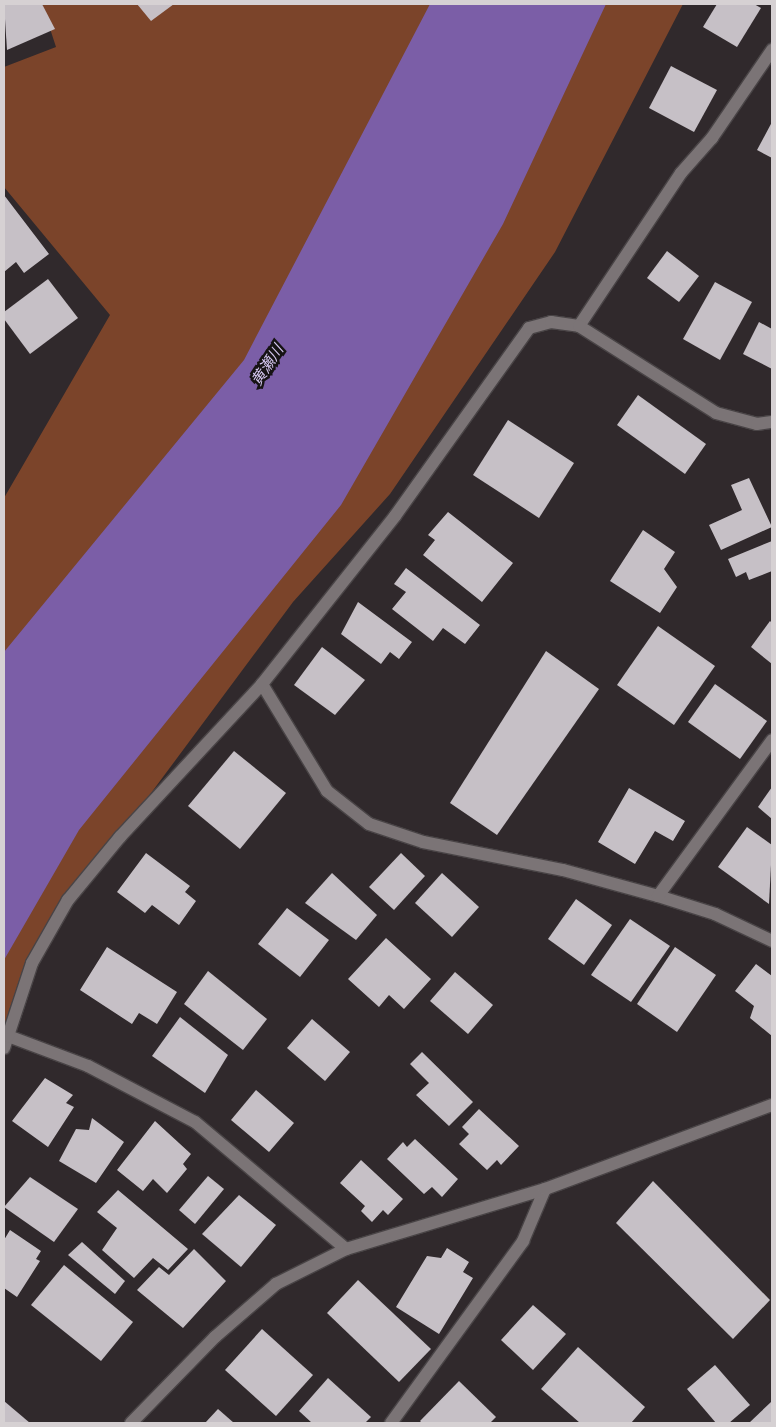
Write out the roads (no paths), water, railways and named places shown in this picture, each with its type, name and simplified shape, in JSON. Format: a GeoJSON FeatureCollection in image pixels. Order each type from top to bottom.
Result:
{"type":"FeatureCollection","features":[{"type":"Feature","properties":{"kind":"street"},"geometry":{"type":"LineString","coordinates":[[579,326],[681,172],[712,138],[772,50]]}},
{"type":"Feature","properties":{"kind":"street"},"geometry":{"type":"LineString","coordinates":[[346,1249],[195,1122],[88,1066],[6,1042],[32,963],[68,900],[120,837],[262,684],[401,508],[529,328],[551,322],[579,326],[716,412],[757,424],[772,422]]}},
{"type":"Feature","properties":{"kind":"street"},"geometry":{"type":"LineString","coordinates":[[262,684],[327,791],[369,824],[423,842],[563,870],[658,896],[715,914],[772,941]]}},
{"type":"Feature","properties":{"kind":"street"},"geometry":{"type":"LineString","coordinates":[[658,896],[772,740]]}},
{"type":"Feature","properties":{"kind":"street"},"geometry":{"type":"LineString","coordinates":[[131,1423],[276,1284],[346,1249],[544,1189],[772,1105]]}},
{"type":"Feature","properties":{"kind":"street"},"geometry":{"type":"LineString","coordinates":[[392,1423],[523,1241],[544,1189]]}},
{"type":"Feature","properties":{"kind":"water","name":"黄瀬川"},"geometry":{"type":"Polygon","coordinates":[[[430,4],[606,4],[503,224],[341,505],[79,830],[4,960],[4,652],[244,360],[430,4]]]}}]}
